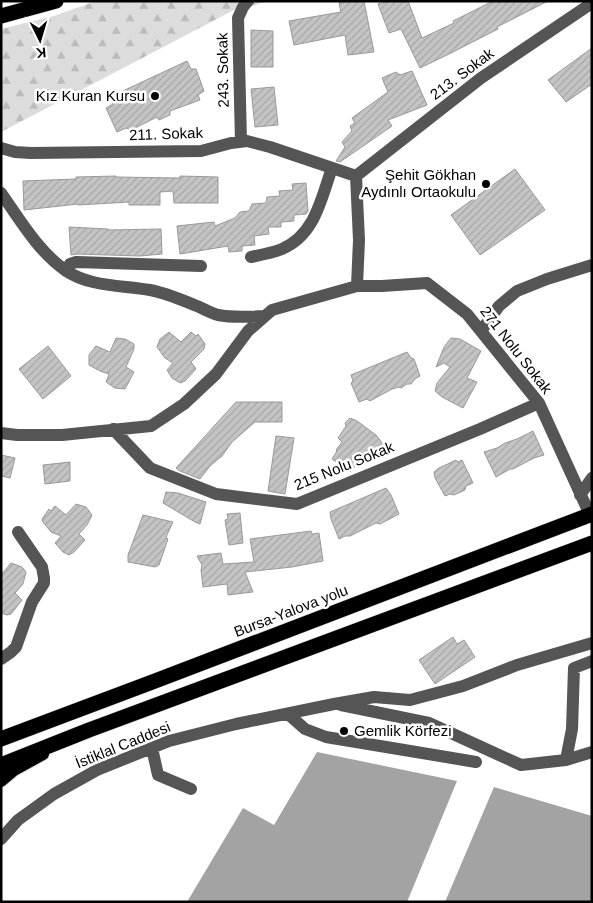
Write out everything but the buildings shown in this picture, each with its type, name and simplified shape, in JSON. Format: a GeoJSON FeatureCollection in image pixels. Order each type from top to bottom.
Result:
{"type":"FeatureCollection","features":[{"type":"Feature","properties":{"kind":"highway"},"geometry":{"type":"LineString","coordinates":[[1,16],[56,1]]}},
{"type":"Feature","properties":{"kind":"highway","name":"Bursa-Yalova yolu"},"geometry":{"type":"LineString","coordinates":[[1,739],[591,515]]}},
{"type":"Feature","properties":{"kind":"highway"},"geometry":{"type":"LineString","coordinates":[[1,766],[89,730],[592,543]]}},
{"type":"Feature","properties":{"kind":"main road","name":"İstiklal Caddesi"},"geometry":{"type":"LineString","coordinates":[[1,781],[14,770],[89,730]]}},
{"type":"Feature","properties":{"kind":"street","name":"243. Sokak"},"geometry":{"type":"LineString","coordinates":[[241,142],[238,18],[243,6],[248,1]]}},
{"type":"Feature","properties":{"kind":"street","name":"213. Sokak"},"geometry":{"type":"LineString","coordinates":[[356,176],[481,78],[592,3]]}},
{"type":"Feature","properties":{"kind":"street","name":"211. Sokak"},"geometry":{"type":"LineString","coordinates":[[1,148],[31,154],[202,151],[247,141],[356,176]]}},
{"type":"Feature","properties":{"kind":"street"},"geometry":{"type":"LineString","coordinates":[[251,257],[282,249],[304,233],[315,218],[332,168]]}},
{"type":"Feature","properties":{"kind":"street"},"geometry":{"type":"LineString","coordinates":[[356,176],[359,240],[357,286]]}},
{"type":"Feature","properties":{"kind":"street"},"geometry":{"type":"LineString","coordinates":[[1,193],[30,234],[51,259],[66,270],[87,280],[109,285],[151,290],[172,296],[217,314],[240,317],[264,316]]}},
{"type":"Feature","properties":{"kind":"street"},"geometry":{"type":"LineString","coordinates":[[66,270],[70,264],[80,262],[201,266]]}},
{"type":"Feature","properties":{"kind":"street"},"geometry":{"type":"LineString","coordinates":[[481,331],[499,306],[517,291],[547,279],[592,265]]}},
{"type":"Feature","properties":{"kind":"street","name":"271 Nolu Sokak"},"geometry":{"type":"LineString","coordinates":[[264,316],[272,310],[357,286],[427,283],[467,314],[538,403],[591,515]]}},
{"type":"Feature","properties":{"kind":"street"},"geometry":{"type":"LineString","coordinates":[[1,433],[17,436],[62,436],[150,426],[184,404],[216,374],[248,331],[264,316]]}},
{"type":"Feature","properties":{"kind":"street","name":"215 Nolu Sokak"},"geometry":{"type":"LineString","coordinates":[[113,429],[150,468],[216,494],[297,504],[480,429],[538,403]]}},
{"type":"Feature","properties":{"kind":"street"},"geometry":{"type":"LineString","coordinates":[[580,495],[592,478]]}},
{"type":"Feature","properties":{"kind":"street"},"geometry":{"type":"LineString","coordinates":[[1,659],[16,647],[32,602],[44,584],[42,567],[18,532]]}},
{"type":"Feature","properties":{"kind":"street","name":"İstiklal Caddesi"},"geometry":{"type":"LineString","coordinates":[[1,838],[18,820],[54,794],[97,770],[169,741],[236,724],[374,697],[410,700],[463,686],[518,665],[592,643]]}},
{"type":"Feature","properties":{"kind":"street"},"geometry":{"type":"LineString","coordinates":[[566,760],[572,729],[574,668],[592,661]]}},
{"type":"Feature","properties":{"kind":"street"},"geometry":{"type":"LineString","coordinates":[[334,704],[429,723],[521,765],[566,760],[592,752]]}},
{"type":"Feature","properties":{"kind":"street"},"geometry":{"type":"LineString","coordinates":[[288,714],[304,729],[326,737],[476,762]]}},
{"type":"Feature","properties":{"kind":"street"},"geometry":{"type":"LineString","coordinates":[[152,748],[158,775],[191,789]]}},
{"type":"Feature","properties":{"kind":"green space"},"geometry":{"type":"Polygon","coordinates":[[[96,1],[269,1],[232,11],[1,132],[1,29],[54,16],[96,1]]]}},
{"type":"Feature","properties":{"kind":"shaded area"},"geometry":{"type":"Polygon","coordinates":[[[317,752],[457,781],[407,902],[187,902],[243,808],[274,825],[317,752]]]}},
{"type":"Feature","properties":{"kind":"shaded area"},"geometry":{"type":"Polygon","coordinates":[[[494,787],[592,816],[592,902],[445,902],[494,787]]]}},
{"type":"Feature","properties":{"kind":"place","name":"Kız Kuran Kursu"},"geometry":{"type":"Point","coordinates":[155,96]}},
{"type":"Feature","properties":{"kind":"place","name":"Şehit Gökhan Aydınlı Ortaokulu"},"geometry":{"type":"Point","coordinates":[486,184]}},
{"type":"Feature","properties":{"kind":"place","name":"Gemlik Körfezi"},"geometry":{"type":"Point","coordinates":[344,731]}}]}
